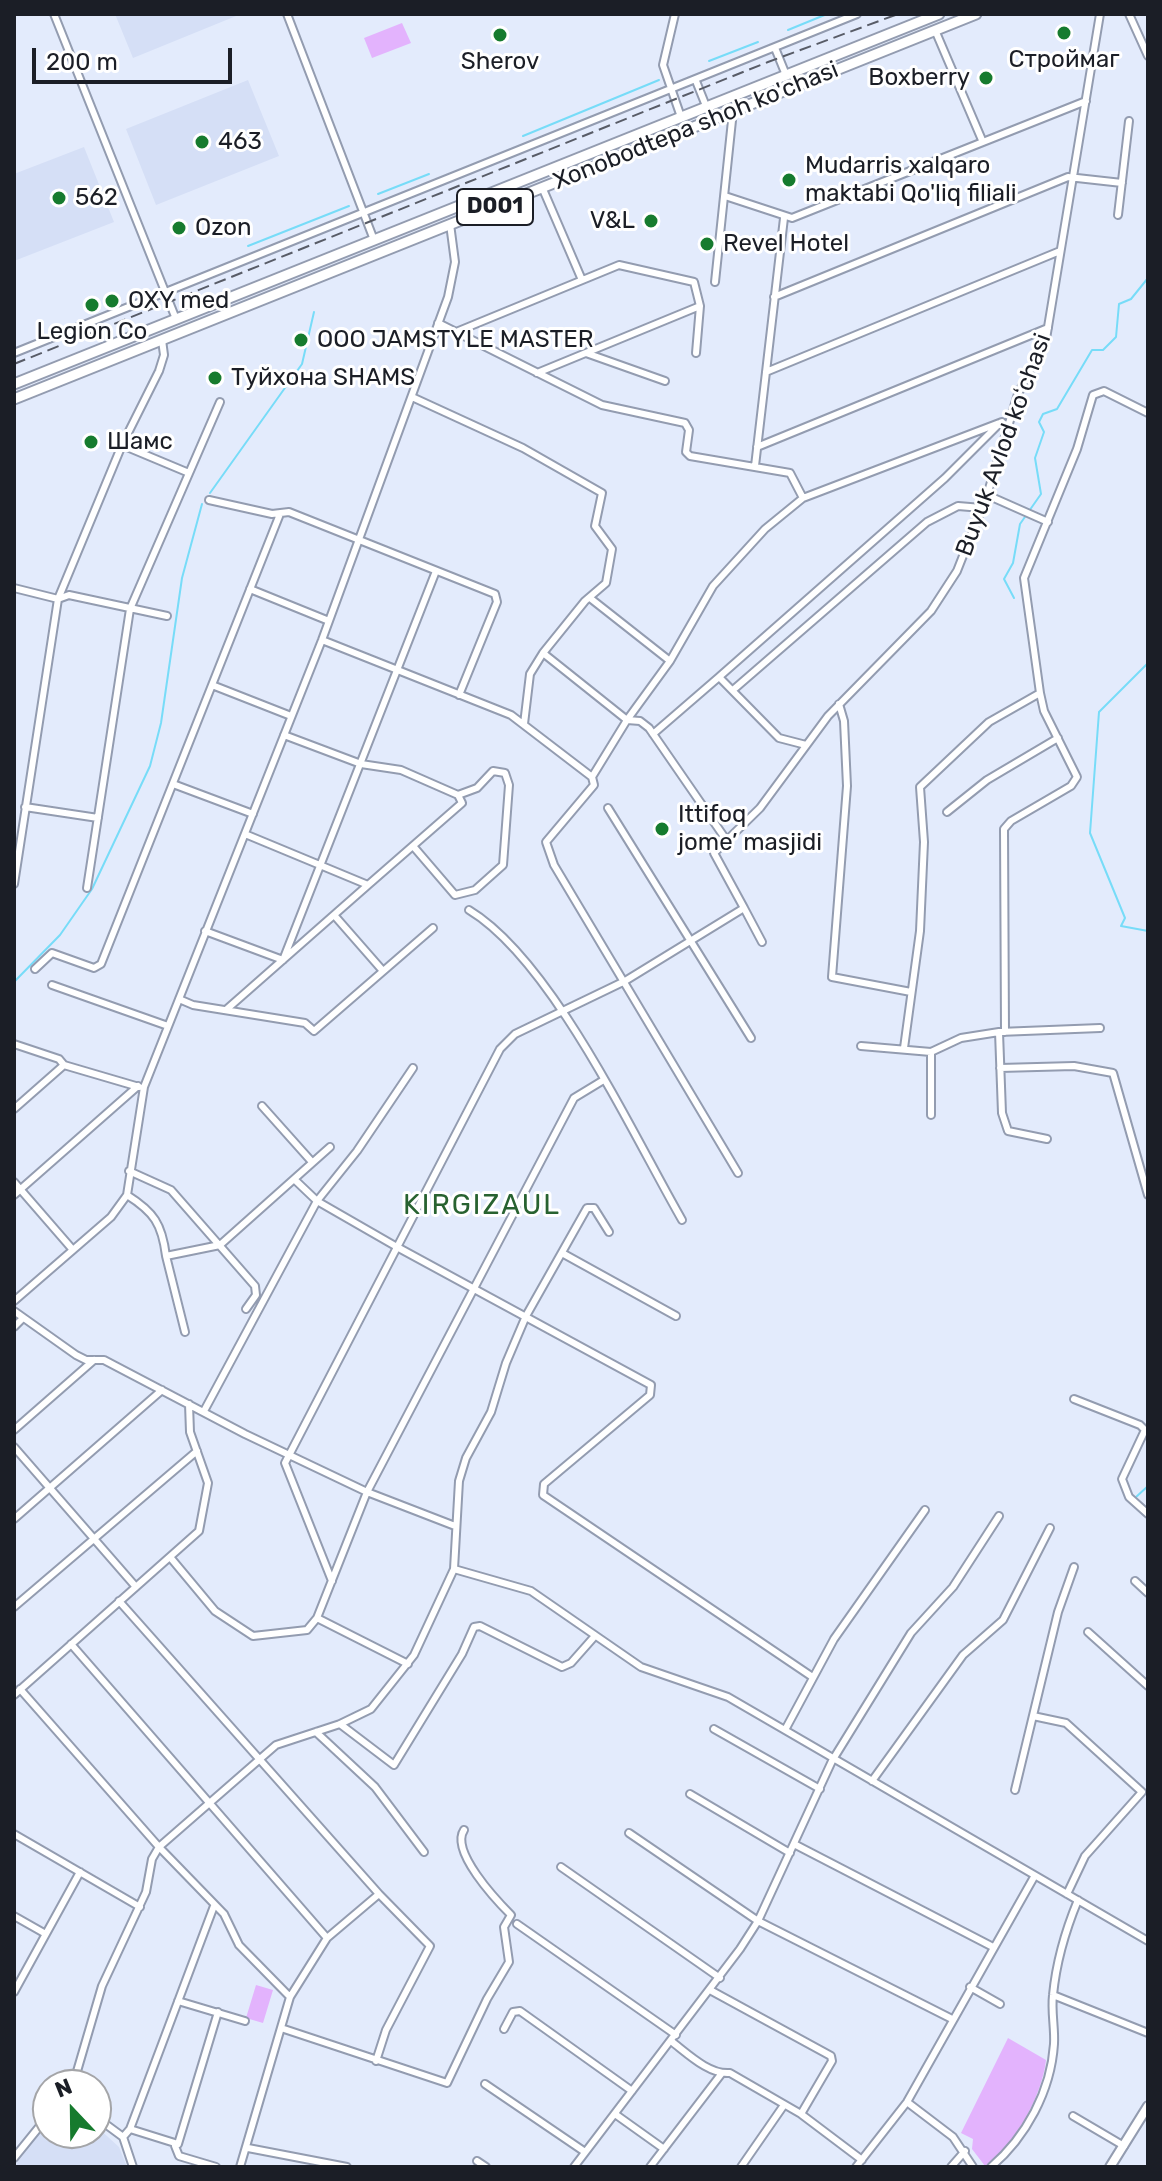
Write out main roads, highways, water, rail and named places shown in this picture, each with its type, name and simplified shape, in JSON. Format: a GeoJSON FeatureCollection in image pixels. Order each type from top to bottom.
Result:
{"type":"FeatureCollection","features":[{"type":"Feature","properties":{"kind":"highway","name":"Xonobodtepa shoh ko'chasi"},"geometry":{"type":"LineString","coordinates":[[14,384],[939,14]]}},
{"type":"Feature","properties":{"kind":"highway","name":"Xonobodtepa shoh ko'chasi"},"geometry":{"type":"LineString","coordinates":[[14,399],[976,14]]}},
{"type":"Feature","properties":{"kind":"highway"},"geometry":{"type":"LineString","coordinates":[[846,51],[851,64]]}},
{"type":"Feature","properties":{"kind":"highway"},"geometry":{"type":"LineString","coordinates":[[228,298],[233,311]]}},
{"type":"Feature","properties":{"kind":"main road"},"geometry":{"type":"LineString","coordinates":[[1110,2167],[1148,2106]]}},
{"type":"Feature","properties":{"kind":"waterway"},"geometry":{"type":"LineString","coordinates":[[788,30],[827,14]]}},
{"type":"Feature","properties":{"kind":"waterway"},"geometry":{"type":"LineString","coordinates":[[709,61],[758,42]]}},
{"type":"Feature","properties":{"kind":"waterway"},"geometry":{"type":"LineString","coordinates":[[523,136],[659,80]]}},
{"type":"Feature","properties":{"kind":"waterway"},"geometry":{"type":"LineString","coordinates":[[378,194],[429,174]]}},
{"type":"Feature","properties":{"kind":"waterway"},"geometry":{"type":"LineString","coordinates":[[248,246],[349,206]]}},
{"type":"Feature","properties":{"kind":"waterway"},"geometry":{"type":"LineString","coordinates":[[1014,598],[1004,579],[1013,563],[1020,524],[1041,494],[1035,458],[1044,432],[1039,422],[1043,414],[1057,409],[1092,350],[1103,350],[1116,337],[1119,304],[1131,299],[1148,278]]}},
{"type":"Feature","properties":{"kind":"waterway"},"geometry":{"type":"LineString","coordinates":[[210,493],[302,364],[314,312]]}},
{"type":"Feature","properties":{"kind":"waterway"},"geometry":{"type":"LineString","coordinates":[[14,982],[60,935],[92,889],[150,766],[161,723],[182,578],[202,504]]}},
{"type":"Feature","properties":{"kind":"waterway"},"geometry":{"type":"LineString","coordinates":[[1148,663],[1099,712],[1090,833],[1125,918],[1121,926],[1148,931]]}},
{"type":"Feature","properties":{"kind":"waterway"},"geometry":{"type":"LineString","coordinates":[[1136,1497],[1148,1486]]}},
{"type":"Feature","properties":{"kind":"railway"},"geometry":{"type":"LineString","coordinates":[[14,364],[768,62],[898,14]]}},
{"type":"Feature","properties":{"kind":"place","name":"Строймаг"},"geometry":{"type":"Point","coordinates":[1064,33]}},
{"type":"Feature","properties":{"kind":"place","name":"Sherov"},"geometry":{"type":"Point","coordinates":[500,35]}},
{"type":"Feature","properties":{"kind":"place","name":"Boxberry"},"geometry":{"type":"Point","coordinates":[986,78]}},
{"type":"Feature","properties":{"kind":"place","name":"463"},"geometry":{"type":"Point","coordinates":[202,142]}},
{"type":"Feature","properties":{"kind":"place","name":"Mudarris xalqaro maktabi Qo'liq filiali"},"geometry":{"type":"Point","coordinates":[789,180]}},
{"type":"Feature","properties":{"kind":"place","name":"562"},"geometry":{"type":"Point","coordinates":[59,198]}},
{"type":"Feature","properties":{"kind":"place","name":"V&L"},"geometry":{"type":"Point","coordinates":[651,221]}},
{"type":"Feature","properties":{"kind":"place","name":"Ozon"},"geometry":{"type":"Point","coordinates":[179,228]}},
{"type":"Feature","properties":{"kind":"place","name":"Revel Hotel"},"geometry":{"type":"Point","coordinates":[707,244]}},
{"type":"Feature","properties":{"kind":"place","name":"OXY med"},"geometry":{"type":"Point","coordinates":[112,301]}},
{"type":"Feature","properties":{"kind":"place","name":"Legion Co"},"geometry":{"type":"Point","coordinates":[92,305]}},
{"type":"Feature","properties":{"kind":"place","name":"OOO JAMSTYLE MASTER"},"geometry":{"type":"Point","coordinates":[301,340]}},
{"type":"Feature","properties":{"kind":"place","name":"Туйхона SHAMS"},"geometry":{"type":"Point","coordinates":[215,378]}},
{"type":"Feature","properties":{"kind":"place","name":"Шамс"},"geometry":{"type":"Point","coordinates":[91,442]}},
{"type":"Feature","properties":{"kind":"place","name":"Ittifoq jome’ masjidi"},"geometry":{"type":"Point","coordinates":[662,829]}},
{"type":"Feature","properties":{"kind":"district","name":"KIRGIZAUL"},"geometry":{"type":"Point","coordinates":[482,1206]}}]}
